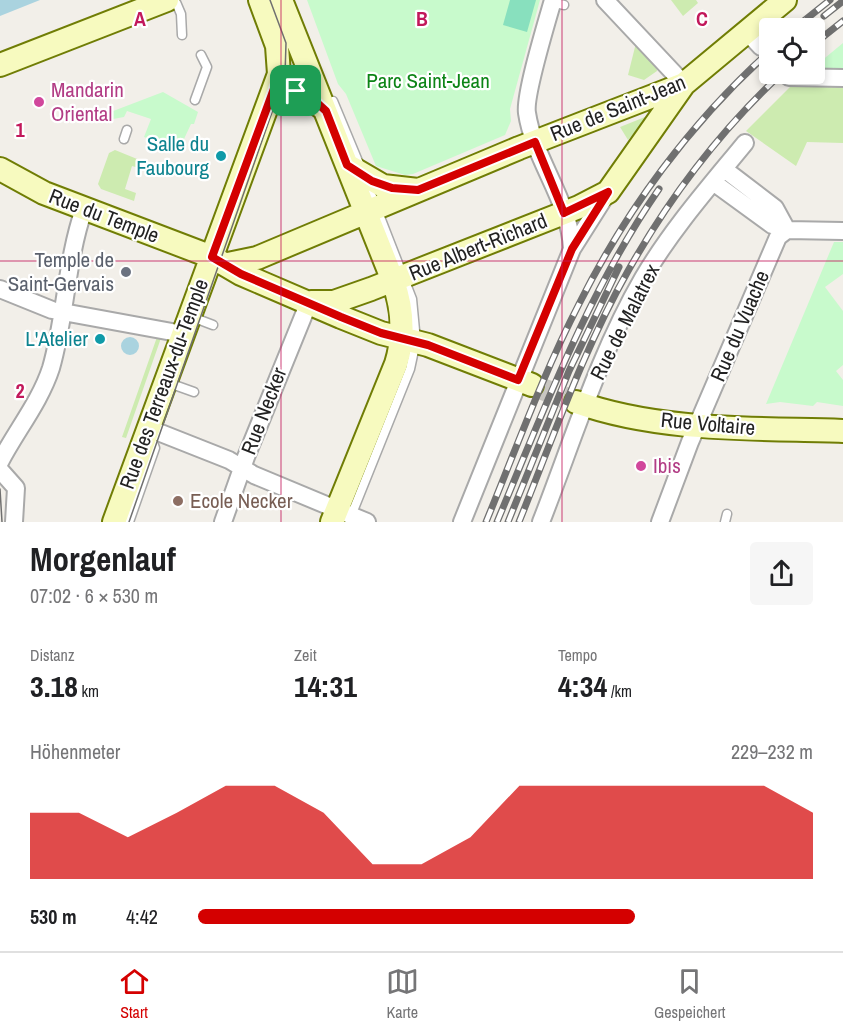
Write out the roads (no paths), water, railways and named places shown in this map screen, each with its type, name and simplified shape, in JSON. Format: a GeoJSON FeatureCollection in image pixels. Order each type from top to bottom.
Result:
{"type":"FeatureCollection","features":[{"type":"Feature","properties":{"kind":"main road"},"geometry":{"type":"LineString","coordinates":[[0,65],[167,0]]}},
{"type":"Feature","properties":{"kind":"main road","name":"Rue de Saint-Jean"},"geometry":{"type":"LineString","coordinates":[[220,261],[257,258],[535,142],[684,84],[754,39],[785,0]]}},
{"type":"Feature","properties":{"kind":"main road"},"geometry":{"type":"LineString","coordinates":[[275,2],[328,101],[398,278],[406,345],[347,518]]}},
{"type":"Feature","properties":{"kind":"main road","name":"Rue des Terreaux-du-Temple"},"geometry":{"type":"LineString","coordinates":[[114,522],[186,325],[220,261],[279,74],[275,2]]}},
{"type":"Feature","properties":{"kind":"main road"},"geometry":{"type":"LineString","coordinates":[[608,192],[684,84]]}},
{"type":"Feature","properties":{"kind":"main road"},"geometry":{"type":"LineString","coordinates":[[275,86],[328,101]]}},
{"type":"Feature","properties":{"kind":"main road","name":"Rue du Temple"},"geometry":{"type":"LineString","coordinates":[[0,169],[37,190],[220,261],[241,274],[406,345]]}},
{"type":"Feature","properties":{"kind":"main road"},"geometry":{"type":"LineString","coordinates":[[356,170],[392,188],[418,190]]}},
{"type":"Feature","properties":{"kind":"main road","name":"Rue Albert-Richard"},"geometry":{"type":"LineString","coordinates":[[309,302],[334,302],[564,213],[608,192]]}},
{"type":"Feature","properties":{"kind":"main road"},"geometry":{"type":"LineString","coordinates":[[406,345],[525,382]]}},
{"type":"Feature","properties":{"kind":"main road","name":"Rue Voltaire"},"geometry":{"type":"LineString","coordinates":[[580,404],[643,418],[698,425],[843,431]]}},
{"type":"Feature","properties":{"kind":"street"},"geometry":{"type":"LineString","coordinates":[[605,0],[684,84]]}},
{"type":"Feature","properties":{"kind":"street"},"geometry":{"type":"LineString","coordinates":[[556,2],[526,108],[535,142],[572,237],[572,249]]}},
{"type":"Feature","properties":{"kind":"street"},"geometry":{"type":"LineString","coordinates":[[825,78],[843,78]]}},
{"type":"Feature","properties":{"kind":"street","name":"Rue de Malatrex"},"geometry":{"type":"LineString","coordinates":[[541,522],[580,404],[644,278],[684,217],[745,143]]}},
{"type":"Feature","properties":{"kind":"street"},"geometry":{"type":"LineString","coordinates":[[724,169],[775,208],[787,230]]}},
{"type":"Feature","properties":{"kind":"street"},"geometry":{"type":"LineString","coordinates":[[714,182],[772,225],[787,230],[843,231]]}},
{"type":"Feature","properties":{"kind":"street"},"geometry":{"type":"LineString","coordinates":[[462,522],[525,382],[572,249],[608,192]]}},
{"type":"Feature","properties":{"kind":"street"},"geometry":{"type":"LineString","coordinates":[[14,522],[16,488],[1,463],[50,371],[64,312],[77,230],[84,209]]}},
{"type":"Feature","properties":{"kind":"street","name":"Rue du Vuache"},"geometry":{"type":"LineString","coordinates":[[660,522],[698,425],[778,237],[787,230]]}},
{"type":"Feature","properties":{"kind":"street"},"geometry":{"type":"LineString","coordinates":[[0,289],[64,312],[186,325]]}},
{"type":"Feature","properties":{"kind":"street","name":"Rue Necker"},"geometry":{"type":"LineString","coordinates":[[223,522],[309,302]]}},
{"type":"Feature","properties":{"kind":"street"},"geometry":{"type":"LineString","coordinates":[[148,428],[243,467],[254,475],[347,518]]}},
{"type":"Feature","properties":{"kind":"lane"},"geometry":{"type":"LineString","coordinates":[[175,0],[181,14],[182,35]]}},
{"type":"Feature","properties":{"kind":"lane"},"geometry":{"type":"LineString","coordinates":[[275,2],[312,50]]}},
{"type":"Feature","properties":{"kind":"lane"},"geometry":{"type":"LineString","coordinates":[[195,100],[207,67],[201,56]]}},
{"type":"Feature","properties":{"kind":"lane"},"geometry":{"type":"LineString","coordinates":[[124,140],[127,130]]}},
{"type":"Feature","properties":{"kind":"lane"},"geometry":{"type":"LineString","coordinates":[[186,325],[213,325]]}},
{"type":"Feature","properties":{"kind":"lane"},"geometry":{"type":"LineString","coordinates":[[165,382],[194,392]]}},
{"type":"Feature","properties":{"kind":"lane"},"geometry":{"type":"LineString","coordinates":[[129,522],[155,448],[148,428]]}},
{"type":"Feature","properties":{"kind":"water"},"geometry":{"type":"Polygon","coordinates":[[[0,0],[40,0],[0,16],[0,0]]]}},
{"type":"Feature","properties":{"kind":"water"},"geometry":{"type":"Polygon","coordinates":[[[130,337],[136,340],[139,346],[136,352],[130,355],[124,352],[121,346],[124,340],[130,337]]]}},
{"type":"Feature","properties":{"kind":"tunnel"},"geometry":{"type":"LineString","coordinates":[[532,385],[576,402]]}},
{"type":"Feature","properties":{"kind":"tram line"},"geometry":{"type":"LineString","coordinates":[[129,522],[285,75],[286,43],[270,0]]}},
{"type":"Feature","properties":{"kind":"tram line"},"geometry":{"type":"LineString","coordinates":[[0,489],[2,522]]}},
{"type":"Feature","properties":{"kind":"railway"},"geometry":{"type":"LineString","coordinates":[[808,18],[830,0]]}},
{"type":"Feature","properties":{"kind":"railway"},"geometry":{"type":"LineString","coordinates":[[824,16],[843,1]]}},
{"type":"Feature","properties":{"kind":"railway"},"geometry":{"type":"LineString","coordinates":[[825,35],[843,21]]}},
{"type":"Feature","properties":{"kind":"railway"},"geometry":{"type":"LineString","coordinates":[[486,522],[554,357],[597,269],[639,201],[662,169],[713,107],[759,61]]}},
{"type":"Feature","properties":{"kind":"railway"},"geometry":{"type":"LineString","coordinates":[[519,522],[583,363],[628,271],[661,217],[697,166],[771,84]]}},
{"type":"Feature","properties":{"kind":"railway"},"geometry":{"type":"LineString","coordinates":[[497,522],[589,309],[610,268],[659,189]]}},
{"type":"Feature","properties":{"kind":"railway"},"geometry":{"type":"LineString","coordinates":[[508,522],[569,371],[619,267]]}},
{"type":"Feature","properties":{"kind":"place","name":"Mandarin Oriental"},"geometry":{"type":"Point","coordinates":[39,102]}},
{"type":"Feature","properties":{"kind":"place","name":"Salle du Faubourg"},"geometry":{"type":"Point","coordinates":[221,156]}},
{"type":"Feature","properties":{"kind":"place","name":"Temple de Saint-Gervais"},"geometry":{"type":"Point","coordinates":[126,272]}},
{"type":"Feature","properties":{"kind":"place","name":"L'Atelier"},"geometry":{"type":"Point","coordinates":[100,339]}},
{"type":"Feature","properties":{"kind":"place","name":"Ibis"},"geometry":{"type":"Point","coordinates":[641,466]}},
{"type":"Feature","properties":{"kind":"place","name":"Ecole Necker"},"geometry":{"type":"Point","coordinates":[178,501]}},
{"type":"Feature","properties":{"kind":"park label","name":"Parc Saint-Jean"},"geometry":{"type":"Point","coordinates":[428,81]}}]}
